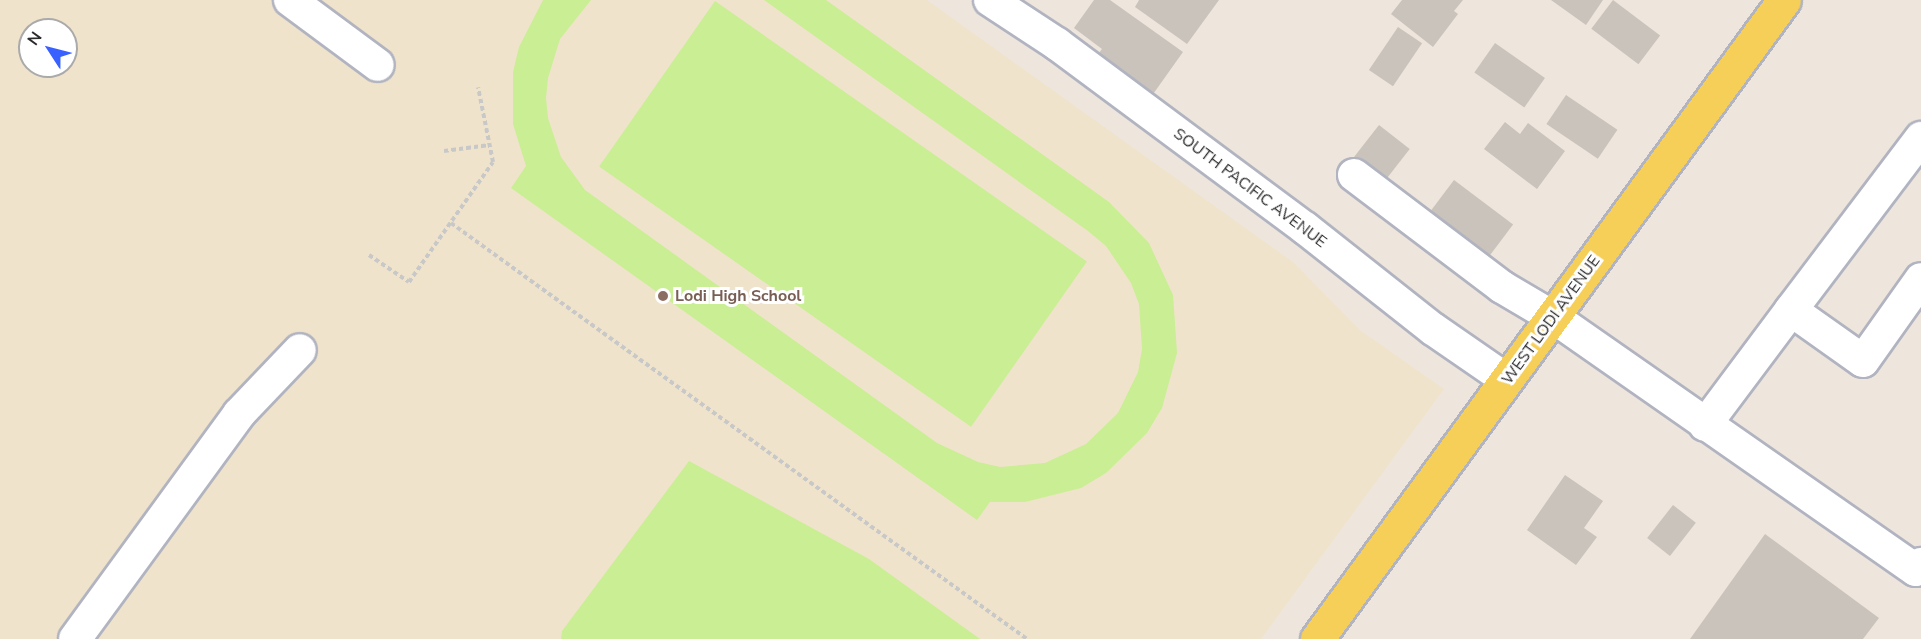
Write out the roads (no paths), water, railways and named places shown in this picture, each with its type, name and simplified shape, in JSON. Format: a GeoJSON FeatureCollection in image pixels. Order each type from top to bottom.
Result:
{"type":"FeatureCollection","features":[{"type":"Feature","properties":{"kind":"main road","name":"WEST LODI AVENUE"},"geometry":{"type":"LineString","coordinates":[[1317,639],[1784,0]]}},
{"type":"Feature","properties":{"kind":"street"},"geometry":{"type":"LineString","coordinates":[[290,0],[378,65]]}},
{"type":"Feature","properties":{"kind":"street","name":"SOUTH PACIFIC AVENUE"},"geometry":{"type":"LineString","coordinates":[[1002,4],[1305,228],[1433,330],[1507,380]]}},
{"type":"Feature","properties":{"kind":"street"},"geometry":{"type":"LineString","coordinates":[[1706,425],[1921,138]]}},
{"type":"Feature","properties":{"kind":"street"},"geometry":{"type":"LineString","coordinates":[[1354,175],[1502,287],[1553,317],[1916,570],[1921,564]]}},
{"type":"Feature","properties":{"kind":"street"},"geometry":{"type":"LineString","coordinates":[[1791,310],[1863,361],[1921,279]]}},
{"type":"Feature","properties":{"kind":"street"},"geometry":{"type":"LineString","coordinates":[[75,639],[239,414],[300,350]]}},
{"type":"Feature","properties":{"kind":"place","name":"Lodi High School"},"geometry":{"type":"Point","coordinates":[663,296]}}]}
